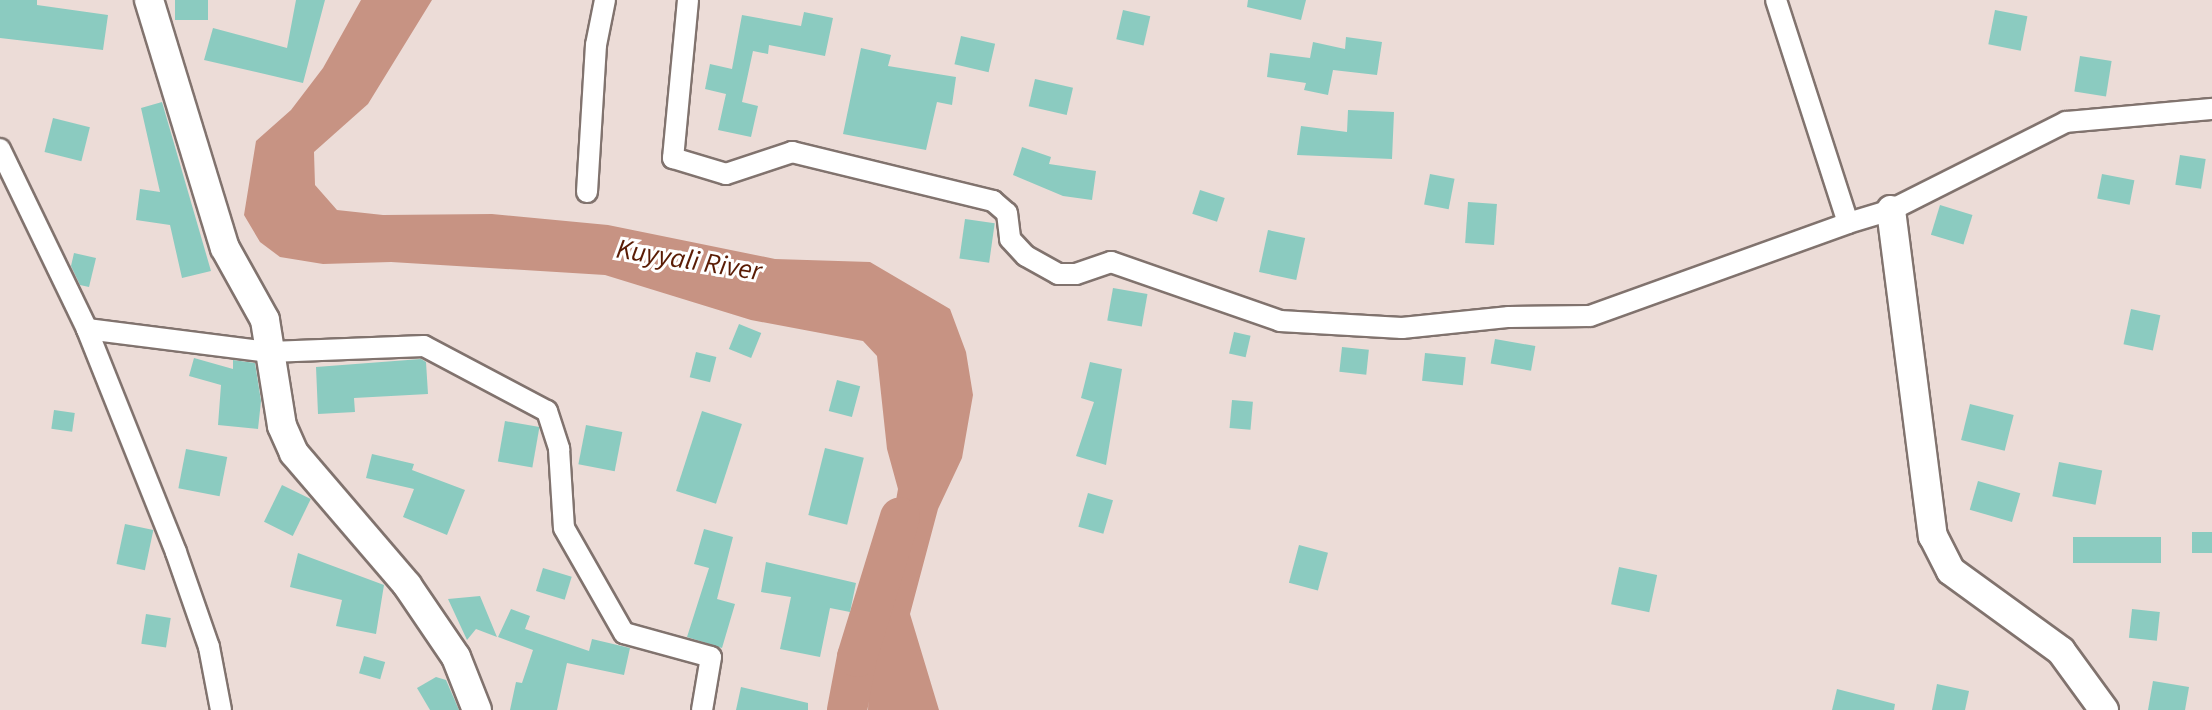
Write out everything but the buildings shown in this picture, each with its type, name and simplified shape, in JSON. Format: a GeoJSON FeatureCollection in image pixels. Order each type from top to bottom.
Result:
{"type":"FeatureCollection","features":[{"type":"Feature","properties":{"kind":"main road"},"geometry":{"type":"LineString","coordinates":[[149,0],[225,248],[265,320],[282,426],[294,453],[407,585],[456,657],[477,710]]}},
{"type":"Feature","properties":{"kind":"main road"},"geometry":{"type":"LineString","coordinates":[[1891,210],[1933,536],[1951,571],[2061,651],[2104,710]]}},
{"type":"Feature","properties":{"kind":"street"},"geometry":{"type":"LineString","coordinates":[[587,192],[596,45],[605,0]]}},
{"type":"Feature","properties":{"kind":"street"},"geometry":{"type":"LineString","coordinates":[[688,0],[675,100],[673,158],[726,174],[792,152],[993,201],[1007,213],[1010,239],[1026,256],[1058,274],[1076,274],[1111,262],[1280,321],[1402,328],[1509,317],[1590,316],[1891,210],[2066,122],[2212,109]]}},
{"type":"Feature","properties":{"kind":"street"},"geometry":{"type":"LineString","coordinates":[[1776,0],[1848,223]]}},
{"type":"Feature","properties":{"kind":"street"},"geometry":{"type":"LineString","coordinates":[[0,149],[87,329],[176,552],[209,647],[221,710]]}},
{"type":"Feature","properties":{"kind":"street"},"geometry":{"type":"LineString","coordinates":[[87,329],[270,352],[424,346],[547,411],[559,449],[564,528],[624,633],[711,657],[702,710]]}},
{"type":"Feature","properties":{"kind":"water"},"geometry":{"type":"Polygon","coordinates":[[[361,0],[432,0],[368,104],[314,152],[315,185],[337,210],[383,215],[492,214],[608,225],[775,259],[870,262],[950,309],[966,352],[973,395],[962,458],[938,509],[910,614],[939,710],[868,710],[870,649],[898,489],[887,449],[877,356],[863,341],[751,320],[605,275],[391,262],[323,264],[280,257],[260,242],[244,215],[256,141],[291,110],[323,68],[361,0]]]}},
{"type":"Feature","properties":{"kind":"waterway","name":"Kuyyali River"},"geometry":{"type":"LineString","coordinates":[[847,710],[857,657],[900,517]]}}]}
